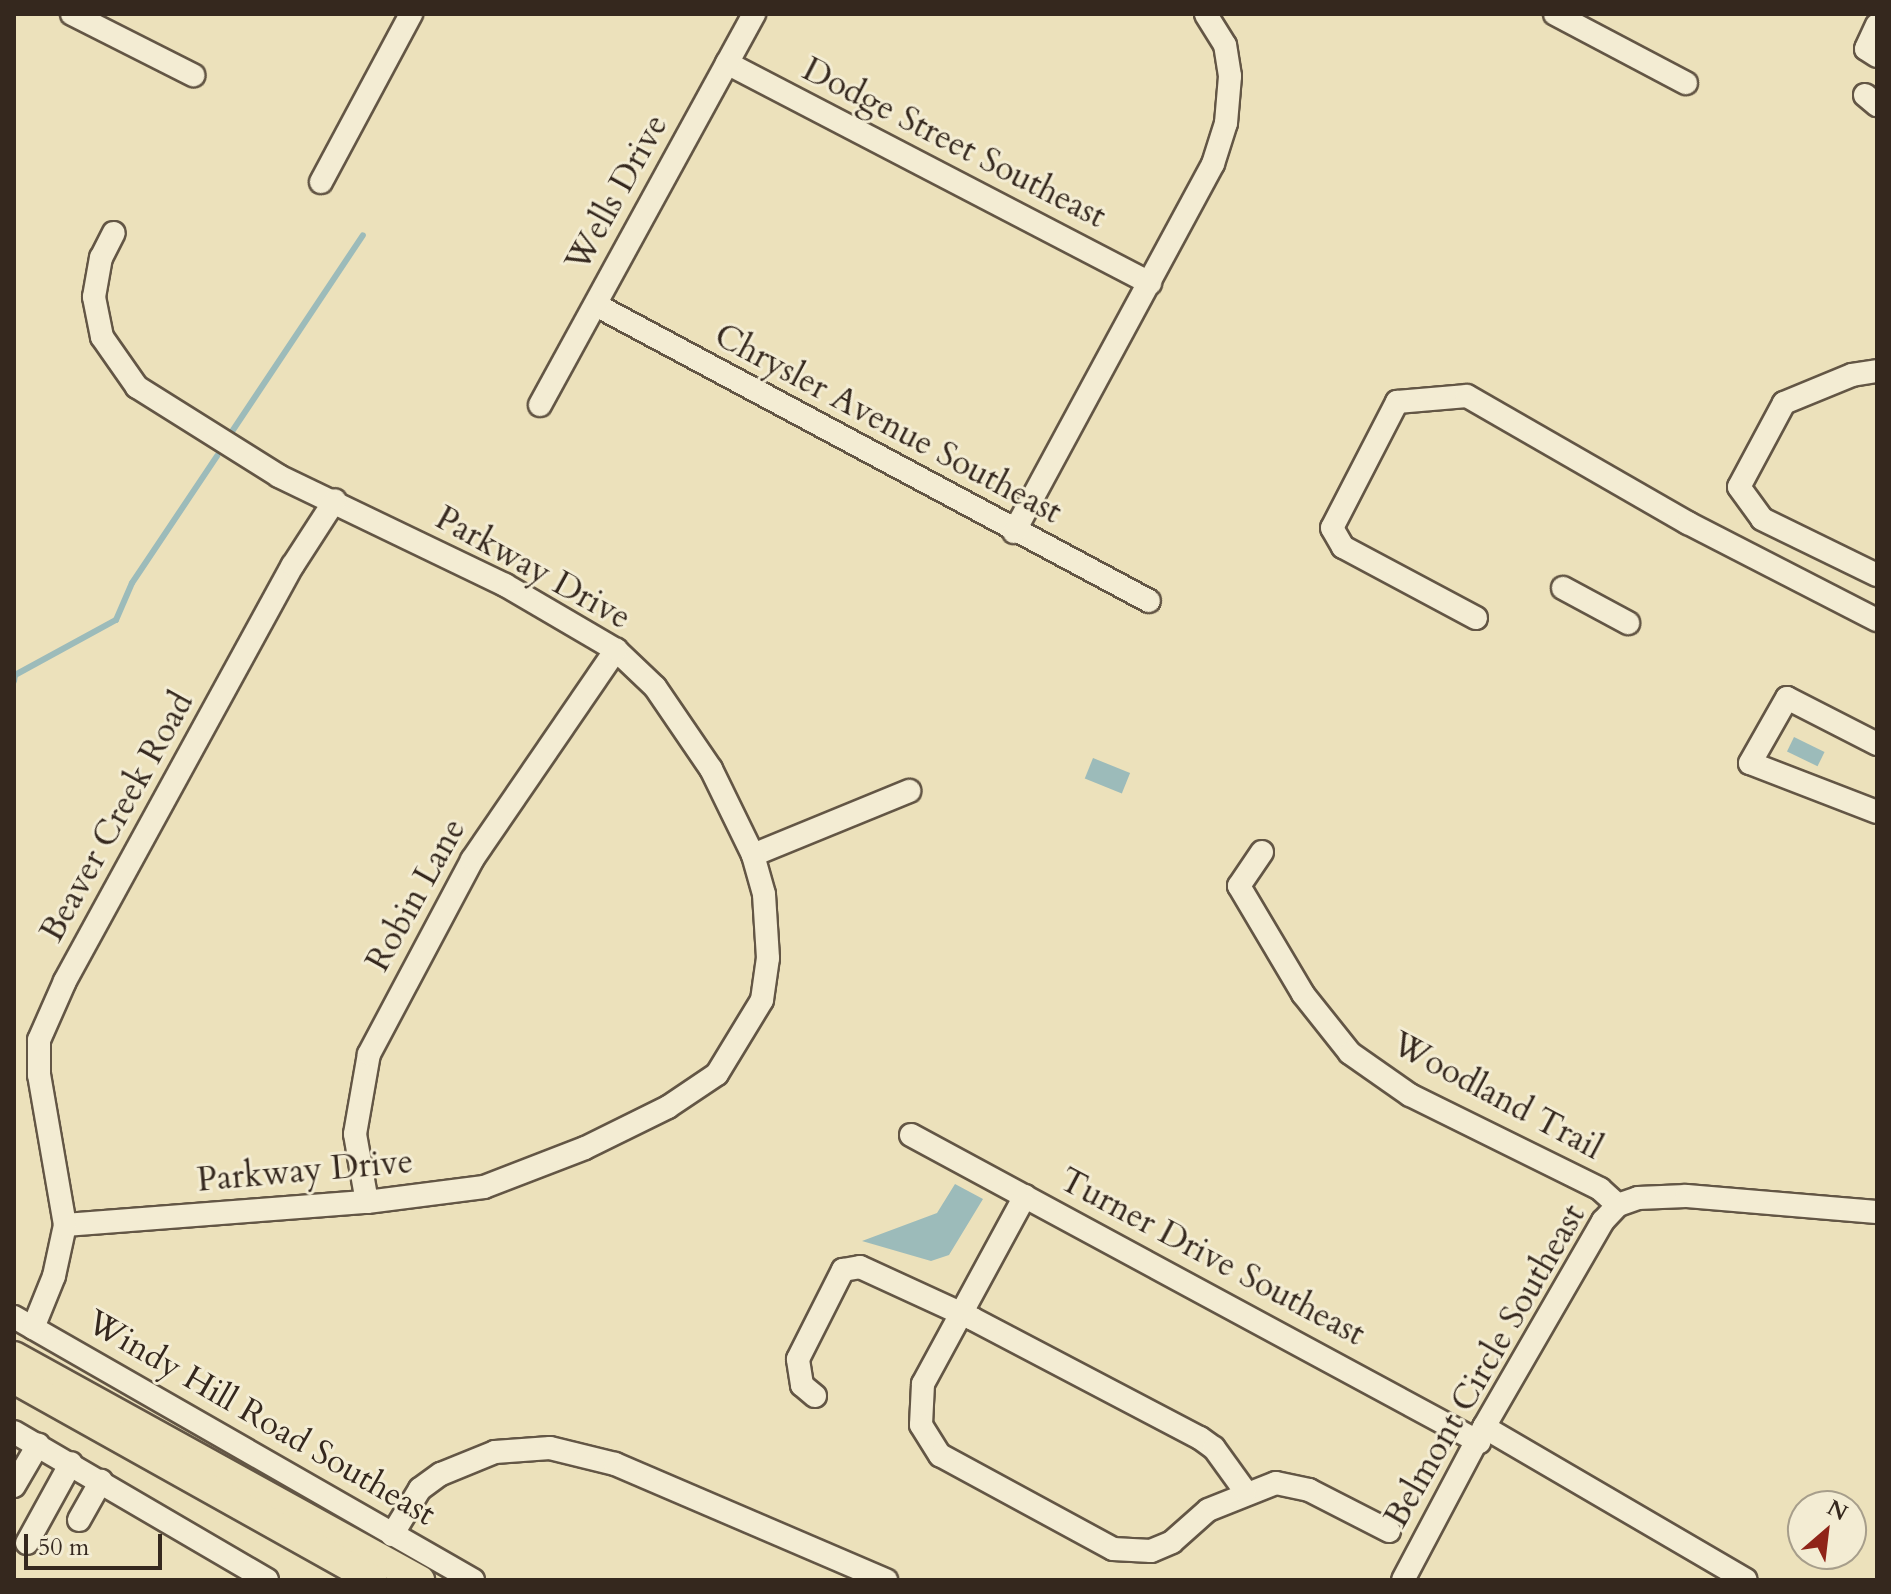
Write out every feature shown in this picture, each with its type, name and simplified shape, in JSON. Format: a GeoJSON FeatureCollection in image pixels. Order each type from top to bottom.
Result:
{"type":"FeatureCollection","features":[{"type":"Feature","properties":{"kind":"main road","name":"Windy Hill Road Southeast"},"geometry":{"type":"LineString","coordinates":[[14,1356],[420,1580]]}},
{"type":"Feature","properties":{"kind":"main road"},"geometry":{"type":"LineString","coordinates":[[14,1379],[373,1580]]}},
{"type":"Feature","properties":{"kind":"street"},"geometry":{"type":"LineString","coordinates":[[72,14],[98,21],[193,75]]}},
{"type":"Feature","properties":{"kind":"street"},"geometry":{"type":"LineString","coordinates":[[321,182],[411,14]]}},
{"type":"Feature","properties":{"kind":"street","name":"Wells Drive"},"geometry":{"type":"LineString","coordinates":[[540,405],[754,14]]}},
{"type":"Feature","properties":{"kind":"street"},"geometry":{"type":"LineString","coordinates":[[1014,532],[1213,164],[1229,95],[1225,45],[1206,14]]}},
{"type":"Feature","properties":{"kind":"street"},"geometry":{"type":"LineString","coordinates":[[1555,14],[1686,83]]}},
{"type":"Feature","properties":{"kind":"street"},"geometry":{"type":"LineString","coordinates":[[1877,25],[1866,49],[1877,56]]}},
{"type":"Feature","properties":{"kind":"street","name":"Dodge Street Southeast"},"geometry":{"type":"LineString","coordinates":[[727,63],[1150,283]]}},
{"type":"Feature","properties":{"kind":"street","name":"Parkway Drive"},"geometry":{"type":"LineString","coordinates":[[65,1225],[367,1202],[484,1187],[585,1148],[668,1107],[717,1074],[762,1000],[768,934],[753,855],[684,726],[616,650],[505,585],[335,500],[279,476],[137,387],[102,337],[94,297],[101,258],[114,233]]}},
{"type":"Feature","properties":{"kind":"street","name":"Chrysler Avenue Southeast"},"geometry":{"type":"LineString","coordinates":[[596,305],[1014,532],[1149,601]]}},
{"type":"Feature","properties":{"kind":"street"},"geometry":{"type":"LineString","coordinates":[[1877,371],[1852,375],[1784,403],[1739,487],[1762,519],[1877,575]]}},
{"type":"Feature","properties":{"kind":"street"},"geometry":{"type":"LineString","coordinates":[[1476,618],[1343,547],[1332,528],[1397,402],[1467,396],[1688,523],[1877,620]]}},
{"type":"Feature","properties":{"kind":"street","name":"Beaver Creek Road"},"geometry":{"type":"LineString","coordinates":[[23,1322],[54,1276],[65,1225],[39,1075],[39,1040],[65,981],[293,565],[335,500]]}},
{"type":"Feature","properties":{"kind":"street"},"geometry":{"type":"LineString","coordinates":[[1563,588],[1628,623]]}},
{"type":"Feature","properties":{"kind":"street","name":"Robin Lane"},"geometry":{"type":"LineString","coordinates":[[367,1202],[355,1134],[369,1054],[472,860],[616,650]]}},
{"type":"Feature","properties":{"kind":"street"},"geometry":{"type":"LineString","coordinates":[[1877,744],[1787,698],[1750,763],[1877,812]]}},
{"type":"Feature","properties":{"kind":"street"},"geometry":{"type":"LineString","coordinates":[[753,855],[909,791]]}},
{"type":"Feature","properties":{"kind":"street","name":"Woodland Trail"},"geometry":{"type":"LineString","coordinates":[[1262,852],[1239,886],[1303,994],[1350,1053],[1410,1095],[1600,1189],[1618,1205]]}},
{"type":"Feature","properties":{"kind":"street","name":"Turner Drive Southeast"},"geometry":{"type":"LineString","coordinates":[[911,1135],[1481,1434],[1746,1580]]}},
{"type":"Feature","properties":{"kind":"street"},"geometry":{"type":"LineString","coordinates":[[1025,1196],[959,1313],[919,1400],[926,1439],[940,1455],[1113,1549],[1133,1552],[1172,1542],[1208,1510],[1245,1491],[1291,1484],[1389,1531]]}},
{"type":"Feature","properties":{"kind":"street","name":"Belmont Circle Southeast"},"geometry":{"type":"LineString","coordinates":[[1403,1580],[1481,1434],[1603,1221],[1618,1205],[1638,1198],[1686,1196],[1877,1212]]}},
{"type":"Feature","properties":{"kind":"street"},"geometry":{"type":"LineString","coordinates":[[815,1396],[802,1385],[798,1359],[843,1270],[860,1267],[959,1313],[1200,1438],[1214,1448],[1245,1491]]}},
{"type":"Feature","properties":{"kind":"street","name":"Windy Hill Road Southeast"},"geometry":{"type":"LineString","coordinates":[[23,1322],[473,1580]]}},
{"type":"Feature","properties":{"kind":"street"},"geometry":{"type":"LineString","coordinates":[[14,1432],[267,1580]]}},
{"type":"Feature","properties":{"kind":"street"},"geometry":{"type":"LineString","coordinates":[[14,1486],[38,1445]]}},
{"type":"Feature","properties":{"kind":"street"},"geometry":{"type":"LineString","coordinates":[[392,1535],[420,1489],[441,1474],[495,1452],[550,1448],[615,1464],[886,1580]]}},
{"type":"Feature","properties":{"kind":"street"},"geometry":{"type":"LineString","coordinates":[[27,1543],[71,1463]]}},
{"type":"Feature","properties":{"kind":"street"},"geometry":{"type":"LineString","coordinates":[[79,1520],[101,1481]]}},
{"type":"Feature","properties":{"kind":"water"},"geometry":{"type":"Polygon","coordinates":[[[1794,737],[1825,752],[1818,766],[1787,751],[1794,737]]]}},
{"type":"Feature","properties":{"kind":"water"},"geometry":{"type":"Polygon","coordinates":[[[1093,758],[1130,773],[1122,793],[1085,778],[1093,758]]]}},
{"type":"Feature","properties":{"kind":"water"},"geometry":{"type":"Polygon","coordinates":[[[955,1184],[983,1199],[949,1255],[931,1261],[862,1241],[937,1213],[955,1184]]]}},
{"type":"Feature","properties":{"kind":"waterway"},"geometry":{"type":"LineString","coordinates":[[233,430],[363,235]]}},
{"type":"Feature","properties":{"kind":"waterway"},"geometry":{"type":"LineString","coordinates":[[14,681],[15,675],[116,620],[132,583],[217,456]]}}]}
